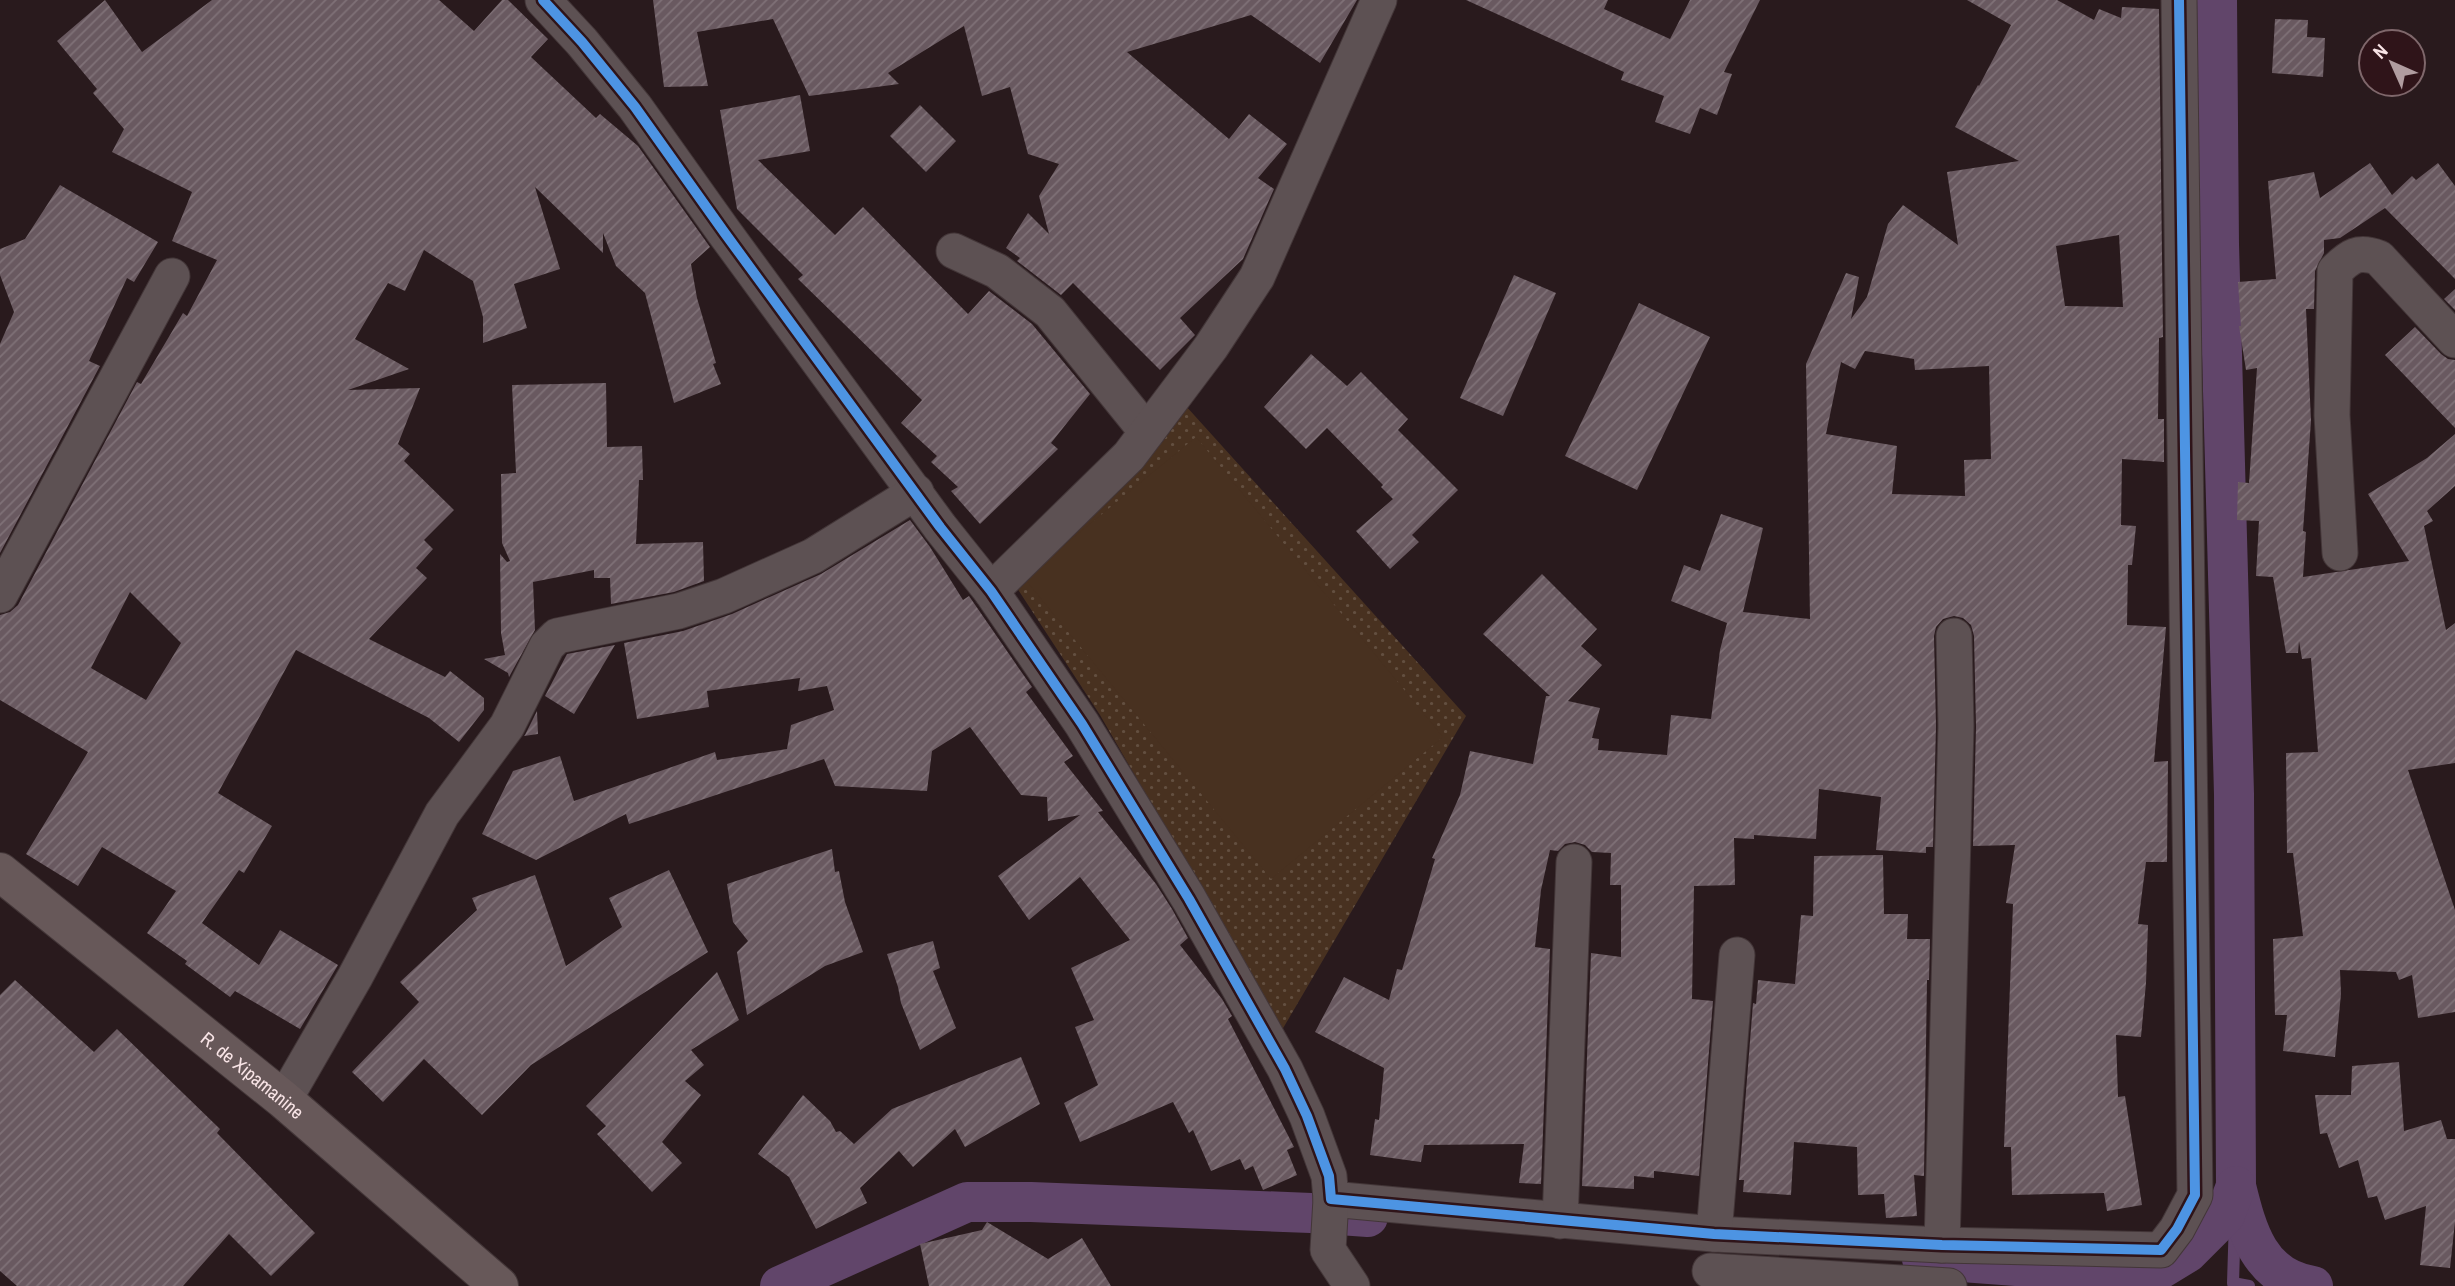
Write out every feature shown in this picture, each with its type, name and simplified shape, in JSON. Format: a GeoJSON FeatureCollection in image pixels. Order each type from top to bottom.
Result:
{"type":"FeatureCollection","features":[{"type":"Feature","properties":{"kind":"street"},"geometry":{"type":"LineString","coordinates":[[543,0],[582,42],[635,107],[732,243],[991,591],[1082,724],[1189,900],[1285,1069],[1307,1116],[1329,1176],[1331,1199],[1328,1250],[1352,1286]]}},
{"type":"Feature","properties":{"kind":"street"},"geometry":{"type":"LineString","coordinates":[[991,591],[1129,456],[1211,347],[1257,277],[1379,0]]}},
{"type":"Feature","properties":{"kind":"street"},"geometry":{"type":"LineString","coordinates":[[1331,1199],[1714,1234],[1942,1245],[2161,1250],[2177,1228],[2195,1195],[2179,0]]}},
{"type":"Feature","properties":{"kind":"street"},"geometry":{"type":"LineString","coordinates":[[954,251],[997,271],[1050,312],[1147,432]]}},
{"type":"Feature","properties":{"kind":"street"},"geometry":{"type":"LineString","coordinates":[[2340,553],[2332,415],[2335,271],[2348,257],[2368,254],[2379,258],[2455,340]]}},
{"type":"Feature","properties":{"kind":"street"},"geometry":{"type":"LineString","coordinates":[[0,596],[172,276]]}},
{"type":"Feature","properties":{"kind":"street"},"geometry":{"type":"LineString","coordinates":[[284,1100],[355,977],[442,814],[507,726],[547,646],[557,636],[680,611],[724,596],[813,556],[916,492]]}},
{"type":"Feature","properties":{"kind":"street"},"geometry":{"type":"LineString","coordinates":[[1942,1245],[1956,726],[1954,636]]}},
{"type":"Feature","properties":{"kind":"street"},"geometry":{"type":"LineString","coordinates":[[1560,1221],[1574,862]]}},
{"type":"Feature","properties":{"kind":"street","name":"R. de Xipamanine"},"geometry":{"type":"LineString","coordinates":[[0,872],[284,1100],[499,1286]]}},
{"type":"Feature","properties":{"kind":"street"},"geometry":{"type":"LineString","coordinates":[[1714,1234],[1737,955]]}},
{"type":"Feature","properties":{"kind":"street"},"geometry":{"type":"LineString","coordinates":[[1710,1271],[1949,1286]]}},
{"type":"Feature","properties":{"kind":"shaded area"},"geometry":{"type":"Polygon","coordinates":[[[1185,405],[1466,716],[1282,1030],[1100,715],[998,559],[1185,405]]]}},
{"type":"Feature","properties":{"kind":"shaded area"},"geometry":{"type":"Polygon","coordinates":[[[1196,437],[1443,737],[1271,879],[1024,578],[1196,437]]]}},
{"type":"Feature","properties":{"kind":"building"},"geometry":{"type":"Polygon","coordinates":[[[105,0],[142,52],[212,0],[439,0],[474,31],[502,0],[508,0],[548,39],[531,57],[596,118],[600,114],[638,146],[710,247],[691,264],[697,298],[716,363],[713,364],[721,384],[674,403],[645,293],[616,266],[603,233],[603,253],[535,187],[560,269],[514,284],[527,328],[483,343],[483,317],[473,281],[424,250],[405,291],[388,283],[355,339],[409,369],[348,390],[420,388],[398,444],[410,454],[404,461],[454,510],[424,540],[433,549],[416,568],[427,578],[369,639],[445,677],[450,671],[484,698],[484,710],[459,742],[429,718],[296,650],[218,793],[272,826],[244,873],[239,870],[202,923],[259,965],[280,930],[338,965],[300,1029],[235,991],[230,997],[185,964],[187,961],[147,933],[176,891],[102,847],[78,886],[26,854],[88,752],[0,700],[0,615],[10,612],[18,605],[137,382],[141,384],[183,313],[187,316],[217,260],[172,241],[192,192],[112,152],[124,129],[93,93],[97,89],[57,41],[105,0]],[[130,592],[91,668],[146,700],[181,643],[130,592]]]}},
{"type":"Feature","properties":{"kind":"building"},"geometry":{"type":"Polygon","coordinates":[[[653,0],[1357,0],[1320,63],[1251,15],[1127,52],[1229,139],[1249,114],[1287,144],[1258,178],[1274,189],[1243,259],[1180,318],[1195,335],[1160,370],[1073,283],[1061,295],[1017,261],[1020,258],[1006,248],[1028,213],[1049,234],[1039,196],[1059,164],[1028,154],[1010,87],[982,96],[964,26],[888,73],[899,84],[809,96],[773,19],[697,32],[708,86],[664,87],[653,0]]]}},
{"type":"Feature","properties":{"kind":"building"},"geometry":{"type":"Polygon","coordinates":[[[1466,0],[1608,0],[1604,9],[1670,39],[1690,0],[1760,0],[1724,72],[1732,74],[1717,115],[1700,108],[1690,134],[1655,122],[1664,96],[1621,80],[1624,72],[1466,0]]]}},
{"type":"Feature","properties":{"kind":"building"},"geometry":{"type":"Polygon","coordinates":[[[1967,0],[2057,0],[2094,20],[2099,9],[2121,18],[2122,7],[2159,9],[2163,337],[2159,338],[2158,419],[2164,419],[2164,462],[2122,459],[2121,525],[2136,526],[2132,565],[2128,565],[2127,625],[2166,627],[2154,762],[2168,761],[2167,862],[2146,862],[2138,924],[2148,925],[2141,1037],[2116,1035],[2118,1097],[2125,1096],[2142,1205],[2107,1211],[2104,1193],[2012,1195],[2011,1147],[2004,1147],[2013,904],[2006,903],[2015,845],[1973,846],[1976,727],[1974,636],[1971,625],[1963,618],[1954,616],[1943,619],[1936,627],[1934,636],[1936,726],[1933,847],[1926,847],[1926,853],[1876,850],[1881,797],[1819,789],[1816,839],[1754,835],[1754,839],[1734,838],[1735,885],[1694,886],[1692,999],[1713,1001],[1699,1176],[1654,1171],[1654,1178],[1634,1176],[1634,1189],[1582,1186],[1591,953],[1621,957],[1621,885],[1610,885],[1611,853],[1592,852],[1585,845],[1575,842],[1565,844],[1558,851],[1550,850],[1541,890],[1535,947],[1550,949],[1541,1184],[1519,1183],[1524,1144],[1424,1145],[1421,1162],[1370,1155],[1375,1119],[1379,1120],[1384,1068],[1315,1032],[1344,977],[1389,1000],[1397,969],[1402,970],[1435,859],[1432,858],[1460,795],[1470,751],[1533,764],[1546,696],[1550,696],[1483,634],[1542,574],[1597,629],[1581,646],[1602,665],[1568,701],[1600,708],[1592,738],[1599,739],[1598,750],[1667,755],[1671,715],[1711,719],[1720,650],[1727,623],[1671,601],[1684,565],[1700,571],[1721,514],[1763,528],[1743,612],[1810,619],[1806,364],[1846,273],[1859,277],[1851,319],[1867,297],[1888,224],[1903,205],[1958,245],[1947,172],[2019,161],[1955,127],[2011,25],[1967,0]],[[2119,235],[2056,246],[2065,306],[2123,307],[2119,235]],[[1865,351],[1855,369],[1841,362],[1826,434],[1897,446],[1892,494],[1965,496],[1964,460],[1991,459],[1989,366],[1915,370],[1914,359],[1865,351]]]}},
{"type":"Feature","properties":{"kind":"building"},"geometry":{"type":"Polygon","coordinates":[[[2275,19],[2308,20],[2307,37],[2325,38],[2323,77],[2272,73],[2275,19]]]}},
{"type":"Feature","properties":{"kind":"building"},"geometry":{"type":"Polygon","coordinates":[[[800,95],[810,151],[758,160],[835,235],[863,207],[968,314],[989,291],[1032,324],[1090,394],[1051,443],[1058,449],[980,524],[951,491],[958,487],[931,462],[937,456],[901,423],[922,400],[798,279],[803,275],[737,209],[720,110],[800,95]]]}},
{"type":"Feature","properties":{"kind":"building"},"geometry":{"type":"Polygon","coordinates":[[[920,105],[956,141],[926,172],[890,136],[920,105]]]}},
{"type":"Feature","properties":{"kind":"building"},"geometry":{"type":"Polygon","coordinates":[[[2370,163],[2392,195],[2412,176],[2416,180],[2438,163],[2455,186],[2455,279],[2385,208],[2340,238],[2324,240],[2324,253],[2315,271],[2314,309],[2306,309],[2311,421],[2303,531],[2306,532],[2303,577],[2409,561],[2368,494],[2427,458],[2455,434],[2455,486],[2427,511],[2433,521],[2424,526],[2446,630],[2455,623],[2455,763],[2408,770],[2455,910],[2455,1012],[2418,1018],[2412,975],[2399,980],[2396,972],[2340,970],[2341,994],[2335,1057],[2283,1051],[2287,1015],[2275,1015],[2273,939],[2303,936],[2293,853],[2287,853],[2286,753],[2318,752],[2311,658],[2302,659],[2299,641],[2298,653],[2286,653],[2273,577],[2256,576],[2259,521],[2237,520],[2238,482],[2249,483],[2257,368],[2246,370],[2239,326],[2238,282],[2276,279],[2268,181],[2314,172],[2320,198],[2370,163]]]}},
{"type":"Feature","properties":{"kind":"building"},"geometry":{"type":"Polygon","coordinates":[[[60,185],[158,242],[134,282],[127,278],[89,361],[100,366],[0,553],[0,344],[14,312],[0,275],[0,249],[25,239],[60,185]]]}},
{"type":"Feature","properties":{"kind":"building"},"geometry":{"type":"Polygon","coordinates":[[[1514,275],[1556,293],[1503,416],[1460,398],[1514,275]]]}},
{"type":"Feature","properties":{"kind":"building"},"geometry":{"type":"Polygon","coordinates":[[[2455,289],[2455,310],[2444,299],[2455,289]]]}},
{"type":"Feature","properties":{"kind":"building"},"geometry":{"type":"Polygon","coordinates":[[[1639,303],[1710,337],[1637,490],[1565,456],[1639,303]]]}},
{"type":"Feature","properties":{"kind":"building"},"geometry":{"type":"Polygon","coordinates":[[[2415,327],[2441,354],[2455,360],[2455,428],[2385,355],[2415,327]]]}},
{"type":"Feature","properties":{"kind":"building"},"geometry":{"type":"Polygon","coordinates":[[[1311,354],[1347,386],[1361,372],[1408,419],[1398,430],[1458,490],[1412,535],[1419,542],[1390,569],[1356,531],[1393,499],[1381,487],[1383,485],[1327,428],[1306,449],[1264,407],[1311,354]]]}},
{"type":"Feature","properties":{"kind":"building"},"geometry":{"type":"Polygon","coordinates":[[[606,383],[607,447],[642,446],[643,480],[639,480],[636,544],[703,542],[704,581],[674,592],[611,604],[610,578],[594,578],[594,570],[533,582],[535,630],[509,677],[508,673],[484,659],[505,655],[501,633],[500,554],[507,562],[510,561],[502,543],[501,474],[516,473],[512,385],[606,383]]]}},
{"type":"Feature","properties":{"kind":"building"},"geometry":{"type":"Polygon","coordinates":[[[910,520],[963,600],[969,596],[1032,687],[1026,692],[1073,756],[1064,762],[1103,811],[1098,812],[1156,884],[1172,909],[1188,938],[1180,945],[1232,1016],[1228,1019],[1294,1147],[1287,1150],[1297,1175],[1263,1190],[1253,1166],[1245,1170],[1240,1159],[1211,1171],[1193,1130],[1189,1133],[1173,1102],[1080,1142],[1064,1103],[1098,1085],[1075,1027],[1094,1020],[1071,968],[1130,940],[1080,877],[1029,920],[998,876],[1080,815],[1048,821],[1047,797],[1021,795],[970,727],[932,751],[927,791],[835,786],[824,759],[629,824],[626,814],[536,860],[482,834],[513,771],[560,756],[574,801],[715,752],[717,760],[787,749],[791,725],[834,710],[827,686],[798,691],[800,678],[707,691],[709,707],[637,719],[624,643],[683,631],[732,614],[821,574],[910,520]]]}},
{"type":"Feature","properties":{"kind":"building"},"geometry":{"type":"Polygon","coordinates":[[[615,645],[574,714],[545,696],[567,654],[615,645]]]}},
{"type":"Feature","properties":{"kind":"building"},"geometry":{"type":"Polygon","coordinates":[[[537,711],[538,734],[524,736],[525,735],[537,711]]]}},
{"type":"Feature","properties":{"kind":"building"},"geometry":{"type":"Polygon","coordinates":[[[832,849],[835,872],[839,871],[845,902],[863,952],[825,966],[747,1015],[737,952],[748,941],[733,922],[727,884],[832,849]]]}},
{"type":"Feature","properties":{"kind":"building"},"geometry":{"type":"Polygon","coordinates":[[[1883,855],[1884,914],[1908,914],[1907,939],[1930,939],[1924,1176],[1914,1175],[1917,1216],[1886,1218],[1884,1194],[1858,1195],[1857,1147],[1794,1142],[1791,1195],[1743,1192],[1744,1180],[1739,1180],[1753,1003],[1756,1004],[1758,980],[1795,984],[1801,915],[1813,916],[1814,856],[1883,855]]]}},
{"type":"Feature","properties":{"kind":"building"},"geometry":{"type":"Polygon","coordinates":[[[669,870],[708,952],[531,1065],[482,1115],[424,1059],[383,1102],[352,1072],[419,1002],[400,982],[477,910],[472,898],[535,875],[566,966],[622,927],[609,898],[669,870]]]}},
{"type":"Feature","properties":{"kind":"building"},"geometry":{"type":"Polygon","coordinates":[[[933,941],[940,968],[933,971],[956,1028],[920,1050],[901,1003],[887,954],[933,941]]]}},
{"type":"Feature","properties":{"kind":"building"},"geometry":{"type":"Polygon","coordinates":[[[717,972],[739,1020],[691,1050],[704,1065],[685,1081],[701,1095],[662,1142],[682,1163],[652,1192],[597,1134],[606,1126],[586,1106],[717,972]]]}},
{"type":"Feature","properties":{"kind":"building"},"geometry":{"type":"Polygon","coordinates":[[[15,980],[94,1052],[117,1029],[220,1129],[217,1133],[315,1233],[271,1276],[229,1234],[183,1286],[17,1286],[0,1271],[0,995],[15,980]]]}},
{"type":"Feature","properties":{"kind":"building"},"geometry":{"type":"Polygon","coordinates":[[[1021,1057],[1040,1104],[965,1147],[955,1129],[913,1167],[899,1151],[860,1188],[867,1203],[816,1229],[789,1177],[758,1154],[803,1095],[830,1121],[836,1132],[840,1131],[854,1144],[892,1109],[1021,1057]]]}},
{"type":"Feature","properties":{"kind":"building"},"geometry":{"type":"Polygon","coordinates":[[[2399,1062],[2404,1131],[2441,1120],[2447,1139],[2455,1139],[2455,1222],[2450,1268],[2420,1265],[2426,1206],[2385,1220],[2377,1196],[2368,1198],[2358,1160],[2339,1168],[2327,1133],[2320,1134],[2315,1095],[2351,1095],[2352,1066],[2399,1062]]]}},
{"type":"Feature","properties":{"kind":"building"},"geometry":{"type":"Polygon","coordinates":[[[987,1222],[1048,1259],[1082,1238],[1111,1286],[929,1286],[920,1244],[982,1230],[987,1222]]]}},
{"type":"Feature","properties":{"kind":"waterway"},"geometry":{"type":"LineString","coordinates":[[2217,0],[2219,244],[2234,794],[2236,1186],[2251,1235],[2268,1263],[2295,1281],[2313,1286]]}},
{"type":"Feature","properties":{"kind":"waterway"},"geometry":{"type":"LineString","coordinates":[[2236,1186],[2233,1283],[2249,1286]]}},
{"type":"Feature","properties":{"kind":"waterway"},"geometry":{"type":"LineString","coordinates":[[1922,1259],[2149,1276],[2187,1253],[2225,1215],[2236,1186]]}},
{"type":"Feature","properties":{"kind":"waterway"},"geometry":{"type":"LineString","coordinates":[[780,1286],[967,1202],[1031,1202],[1368,1217]]}},
{"type":"Feature","properties":{"kind":"cycle path"},"geometry":{"type":"LineString","coordinates":[[543,0],[582,42],[635,107],[940,527],[991,591],[1082,724],[1189,899],[1285,1069],[1307,1116],[1329,1176],[1331,1199],[1714,1234],[1942,1245],[2161,1250],[2177,1229],[2195,1195],[2179,0]]}}]}
